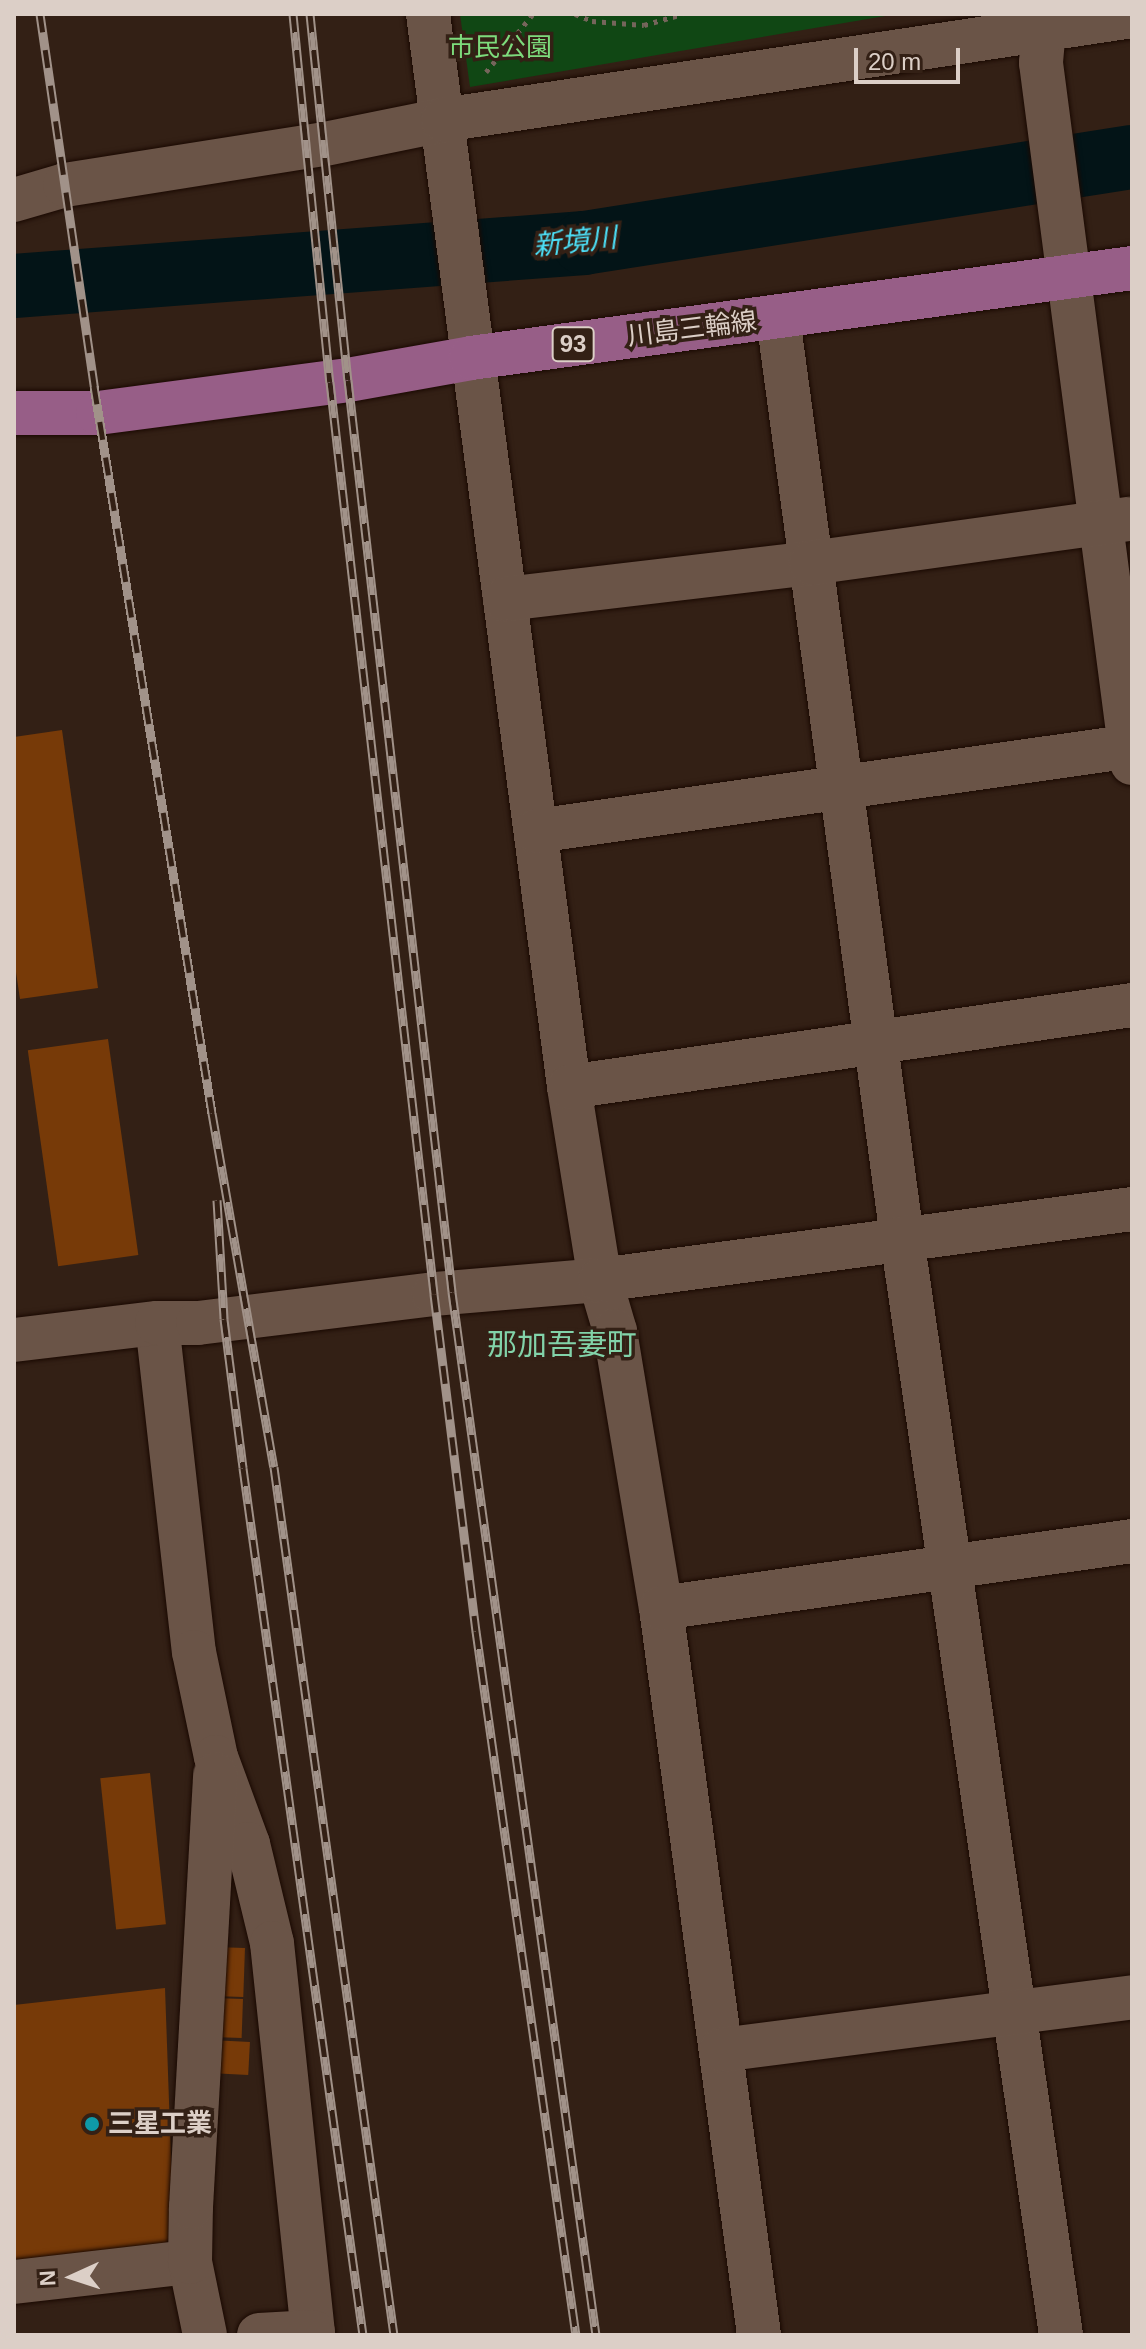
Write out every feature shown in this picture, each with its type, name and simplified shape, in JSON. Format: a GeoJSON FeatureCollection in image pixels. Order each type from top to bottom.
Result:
{"type":"FeatureCollection","features":[{"type":"Feature","properties":{"kind":"main road","name":"川島三輪線"},"geometry":{"type":"LineString","coordinates":[[14,413],[98,413],[348,380],[469,346],[778,318],[1132,268]]}},
{"type":"Feature","properties":{"kind":"street"},"geometry":{"type":"LineString","coordinates":[[428,14],[469,346],[569,1087],[600,1280],[615,1331],[661,1608],[759,2335]]}},
{"type":"Feature","properties":{"kind":"street"},"geometry":{"type":"LineString","coordinates":[[14,200],[65,185],[325,144],[444,135],[1042,46],[1132,16]]}},
{"type":"Feature","properties":{"kind":"street"},"geometry":{"type":"LineString","coordinates":[[536,831],[1131,752],[1117,521],[1061,221],[1042,46]]}},
{"type":"Feature","properties":{"kind":"street"},"geometry":{"type":"LineString","coordinates":[[778,318],[902,1238],[1061,2335]]}},
{"type":"Feature","properties":{"kind":"street"},"geometry":{"type":"LineString","coordinates":[[505,599],[811,563],[1117,521]]}},
{"type":"Feature","properties":{"kind":"street"},"geometry":{"type":"LineString","coordinates":[[569,1087],[1132,1005]]}},
{"type":"Feature","properties":{"kind":"street"},"geometry":{"type":"LineString","coordinates":[[14,1340],[157,1323],[198,1323],[434,1294],[600,1280],[1132,1209]]}},
{"type":"Feature","properties":{"kind":"street"},"geometry":{"type":"LineString","coordinates":[[157,1323],[194,1652],[216,1757],[248,1844],[272,1943],[313,2334],[259,2335]]}},
{"type":"Feature","properties":{"kind":"street"},"geometry":{"type":"LineString","coordinates":[[661,1608],[1132,1541]]}},
{"type":"Feature","properties":{"kind":"street"},"geometry":{"type":"LineString","coordinates":[[205,2335],[190,2262],[216,1757]]}},
{"type":"Feature","properties":{"kind":"street"},"geometry":{"type":"LineString","coordinates":[[721,2050],[1132,1997]]}},
{"type":"Feature","properties":{"kind":"street"},"geometry":{"type":"LineString","coordinates":[[14,2282],[190,2262]]}},
{"type":"Feature","properties":{"kind":"path"},"geometry":{"type":"LineString","coordinates":[[444,135],[533,14]]}},
{"type":"Feature","properties":{"kind":"path"},"geometry":{"type":"LineString","coordinates":[[575,14],[592,21],[644,25],[682,14]]}},
{"type":"Feature","properties":{"kind":"green space","name":"市民公園"},"geometry":{"type":"Polygon","coordinates":[[[460,14],[897,14],[470,87],[460,14]]]}},
{"type":"Feature","properties":{"kind":"building"},"geometry":{"type":"Polygon","coordinates":[[[62,730],[98,988],[20,999],[14,959],[14,737],[62,730]]]}},
{"type":"Feature","properties":{"kind":"building"},"geometry":{"type":"Polygon","coordinates":[[[108,1039],[138,1255],[58,1266],[28,1050],[108,1039]]]}},
{"type":"Feature","properties":{"kind":"building"},"geometry":{"type":"Polygon","coordinates":[[[150,1773],[166,1924],[116,1929],[100,1778],[150,1773]]]}},
{"type":"Feature","properties":{"kind":"building"},"geometry":{"type":"Polygon","coordinates":[[[215,1947],[245,1948],[243,1997],[213,1996],[215,1947]]]}},
{"type":"Feature","properties":{"kind":"building","name":"三星工業"},"geometry":{"type":"Polygon","coordinates":[[[165,1988],[174,2243],[14,2262],[14,2005],[165,1988]]]}},
{"type":"Feature","properties":{"kind":"building"},"geometry":{"type":"Polygon","coordinates":[[[214,1998],[243,1999],[242,2038],[213,2037],[214,1998]]]}},
{"type":"Feature","properties":{"kind":"building"},"geometry":{"type":"Polygon","coordinates":[[[211,2040],[250,2042],[248,2075],[209,2073],[211,2040]]]}},
{"type":"Feature","properties":{"kind":"waterway","name":"新境川"},"geometry":{"type":"LineString","coordinates":[[14,286],[584,243],[1132,157]]}},
{"type":"Feature","properties":{"kind":"railway"},"geometry":{"type":"LineString","coordinates":[[40,14],[94,386],[212,1113],[274,1467],[394,2335]]}},
{"type":"Feature","properties":{"kind":"railway"},"geometry":{"type":"LineString","coordinates":[[293,14],[330,382],[434,1294],[476,1631],[576,2335]]}},
{"type":"Feature","properties":{"kind":"railway"},"geometry":{"type":"LineString","coordinates":[[310,14],[348,380],[452,1292],[596,2335]]}},
{"type":"Feature","properties":{"kind":"railway"},"geometry":{"type":"LineString","coordinates":[[217,1200],[224,1319],[243,1468],[363,2335]]}},
{"type":"Feature","properties":{"kind":"place","name":"三星工業"},"geometry":{"type":"Point","coordinates":[92,2124]}},
{"type":"Feature","properties":{"kind":"district","name":"那加吾妻町"},"geometry":{"type":"Point","coordinates":[562,1345]}}]}
